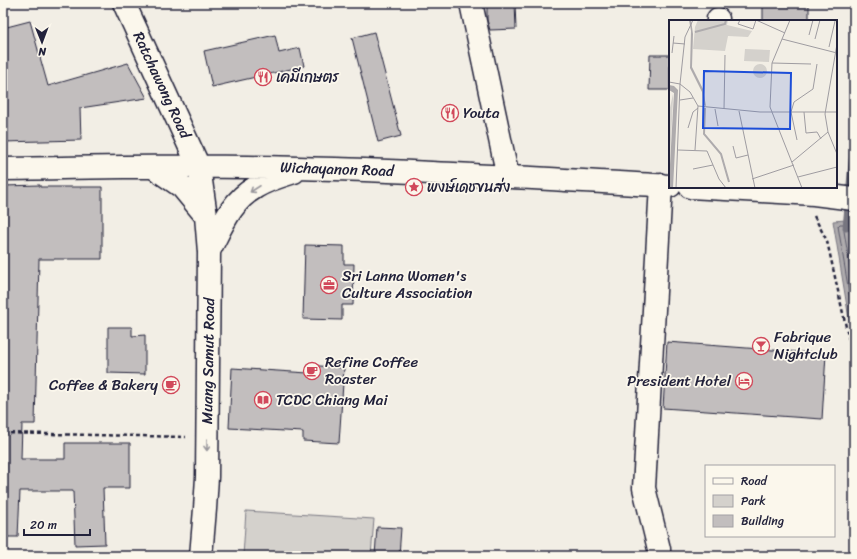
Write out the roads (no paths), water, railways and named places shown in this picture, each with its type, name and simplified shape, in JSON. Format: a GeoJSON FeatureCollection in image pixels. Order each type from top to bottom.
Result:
{"type":"FeatureCollection","features":[{"type":"Feature","properties":{"kind":"street","name":"Ratchawong Road"},"geometry":{"type":"LineString","coordinates":[[124,3],[199,167]]}},
{"type":"Feature","properties":{"kind":"street"},"geometry":{"type":"LineString","coordinates":[[471,3],[508,177]]}},
{"type":"Feature","properties":{"kind":"street"},"geometry":{"type":"LineString","coordinates":[[153,167],[182,187],[206,216]]}},
{"type":"Feature","properties":{"kind":"street","name":"Wichayanon Road"},"geometry":{"type":"LineString","coordinates":[[3,169],[199,167],[383,170],[666,186]]}},
{"type":"Feature","properties":{"kind":"street","name":"Muang Samut Road"},"geometry":{"type":"LineString","coordinates":[[199,167],[206,216],[209,252],[207,438],[205,509],[201,556]]}},
{"type":"Feature","properties":{"kind":"street"},"geometry":{"type":"LineString","coordinates":[[209,252],[235,203],[256,187],[303,168]]}},
{"type":"Feature","properties":{"kind":"street"},"geometry":{"type":"LineString","coordinates":[[659,556],[659,548],[644,488],[666,186]]}},
{"type":"Feature","properties":{"kind":"street"},"geometry":{"type":"LineString","coordinates":[[720,188],[814,194],[854,199]]}},
{"type":"Feature","properties":{"kind":"water"},"geometry":{"type":"Polygon","coordinates":[[[846,220],[854,222],[854,336],[850,325],[833,221],[846,220]]]}},
{"type":"Feature","properties":{"kind":"waterway"},"geometry":{"type":"LineString","coordinates":[[846,228],[854,141]]}},
{"type":"Feature","properties":{"kind":"place","name":"เคมีเกษตร"},"geometry":{"type":"Point","coordinates":[263,77]}},
{"type":"Feature","properties":{"kind":"place","name":"Youta"},"geometry":{"type":"Point","coordinates":[450,113]}},
{"type":"Feature","properties":{"kind":"place","name":"พงษ์เดชขนส่ง"},"geometry":{"type":"Point","coordinates":[414,187]}},
{"type":"Feature","properties":{"kind":"place","name":"Sri Lanna Women's Culture Association"},"geometry":{"type":"Point","coordinates":[329,285]}},
{"type":"Feature","properties":{"kind":"place","name":"Fabrique Nightclub"},"geometry":{"type":"Point","coordinates":[761,346]}},
{"type":"Feature","properties":{"kind":"place","name":"Refine Coffee Roaster"},"geometry":{"type":"Point","coordinates":[312,371]}},
{"type":"Feature","properties":{"kind":"place","name":"President Hotel"},"geometry":{"type":"Point","coordinates":[744,381]}},
{"type":"Feature","properties":{"kind":"place","name":"Coffee & Bakery"},"geometry":{"type":"Point","coordinates":[171,385]}},
{"type":"Feature","properties":{"kind":"place","name":"TCDC Chiang Mai"},"geometry":{"type":"Point","coordinates":[263,400]}}]}
